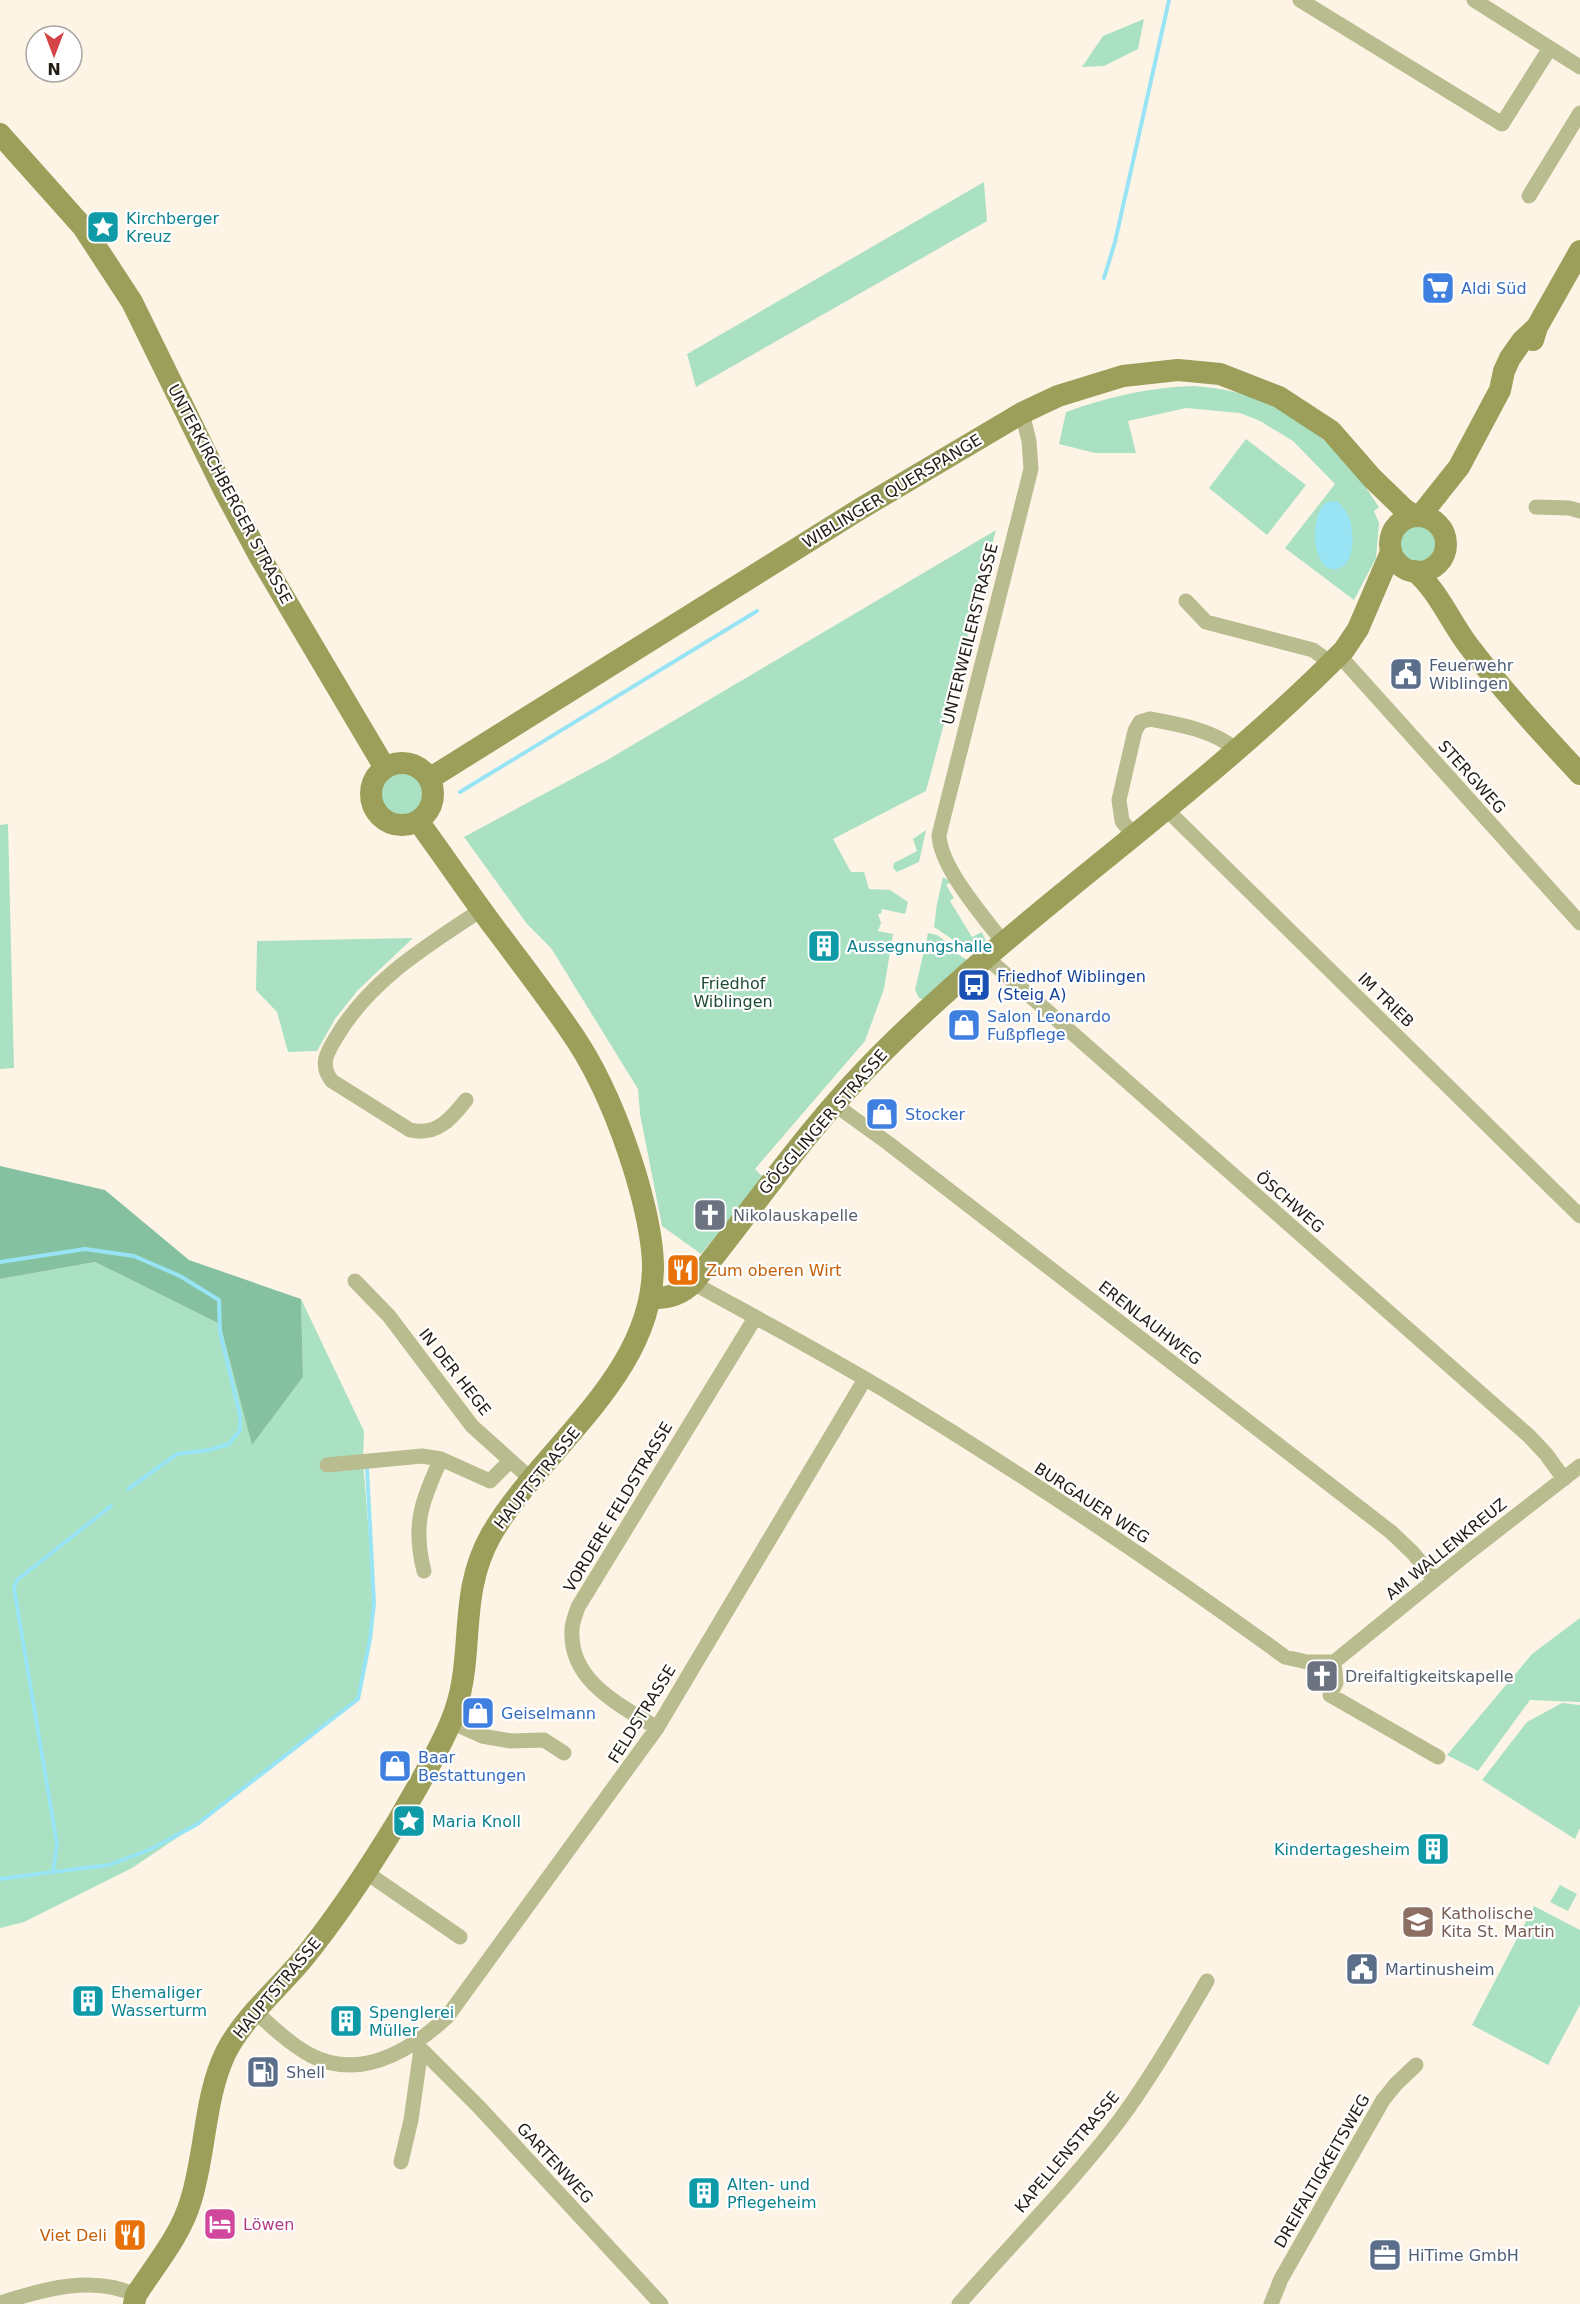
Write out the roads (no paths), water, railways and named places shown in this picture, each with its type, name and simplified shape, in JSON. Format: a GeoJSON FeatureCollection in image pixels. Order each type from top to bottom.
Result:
{"type":"FeatureCollection","features":[{"type":"Feature","properties":{"kind":"main road","name":"UNTERKIRCHBERGER STRASSE"},"geometry":{"type":"LineString","coordinates":[[0,134],[83,227],[132,302],[208,459],[260,557],[385,768]]}},
{"type":"Feature","properties":{"kind":"main road"},"geometry":{"type":"LineString","coordinates":[[1417,516],[1459,467],[1500,390],[1504,371],[1510,358],[1522,341],[1537,327],[1579,257]]}},
{"type":"Feature","properties":{"kind":"main road","name":"WIBLINGER QUERSPANGE"},"geometry":{"type":"LineString","coordinates":[[429,779],[860,509],[1022,414],[1058,396],[1123,376],[1178,370],[1220,374],[1279,397],[1331,431],[1372,478],[1404,509],[1417,516]]}},
{"type":"Feature","properties":{"kind":"main road"},"geometry":{"type":"LineString","coordinates":[[1454,622],[1441,575],[1440,560],[1445,548],[1442,530],[1459,467]]}},
{"type":"Feature","properties":{"kind":"main road","name":"WIBLINGER QUERSPANGE"},"geometry":{"type":"LineString","coordinates":[[1372,478],[1393,541]]}},
{"type":"Feature","properties":{"kind":"main road"},"geometry":{"type":"LineString","coordinates":[[1442,530],[1432,520],[1417,516],[1403,520],[1393,541],[1398,563],[1423,579],[1488,671],[1580,774]]}},
{"type":"Feature","properties":{"kind":"main road","name":"GÖGGLINGER STRASSE"},"geometry":{"type":"LineString","coordinates":[[651,1290],[673,1296],[684,1291],[781,1166],[834,1104],[890,1045],[1003,942],[1237,751],[1335,659],[1353,636],[1368,608],[1393,541]]}},
{"type":"Feature","properties":{"kind":"main road"},"geometry":{"type":"LineString","coordinates":[[1412,570],[1428,569],[1440,560]]}},
{"type":"Feature","properties":{"kind":"main road","name":"GÖGGLINGER STRASSE"},"geometry":{"type":"LineString","coordinates":[[1368,608],[1396,579],[1412,570]]}},
{"type":"Feature","properties":{"kind":"main road"},"geometry":{"type":"LineString","coordinates":[[395,764],[414,766],[429,779],[433,798],[425,815],[418,821],[400,825],[386,821],[376,812],[371,794],[373,783],[385,768],[395,764]]}},
{"type":"Feature","properties":{"kind":"main road"},"geometry":{"type":"LineString","coordinates":[[418,821],[578,1043],[603,1090],[626,1143],[645,1209],[652,1253],[651,1290]]}},
{"type":"Feature","properties":{"kind":"main road","name":"HAUPTSTRASSE"},"geometry":{"type":"LineString","coordinates":[[135,2299],[183,2224],[192,2199],[213,2092],[222,2063],[236,2035],[301,1962],[367,1873],[416,1791],[451,1722],[462,1688],[468,1606],[475,1571],[493,1533],[615,1376],[638,1333],[651,1290]]}},
{"type":"Feature","properties":{"kind":"street"},"geometry":{"type":"LineString","coordinates":[[1300,0],[1502,124],[1550,48]]}},
{"type":"Feature","properties":{"kind":"street"},"geometry":{"type":"LineString","coordinates":[[1474,0],[1580,67]]}},
{"type":"Feature","properties":{"kind":"street"},"geometry":{"type":"LineString","coordinates":[[1529,196],[1580,113]]}},
{"type":"Feature","properties":{"kind":"street","name":"UNTERWEILERSTRASSE"},"geometry":{"type":"LineString","coordinates":[[1003,942],[946,862],[940,848],[939,830],[1030,469],[1029,441],[1022,414]]}},
{"type":"Feature","properties":{"kind":"street"},"geometry":{"type":"LineString","coordinates":[[1536,507],[1569,508],[1580,511]]}},
{"type":"Feature","properties":{"kind":"street"},"geometry":{"type":"LineString","coordinates":[[1186,601],[1206,622],[1308,648],[1335,659]]}},
{"type":"Feature","properties":{"kind":"street","name":"STERGWEG"},"geometry":{"type":"LineString","coordinates":[[1335,659],[1580,923]]}},
{"type":"Feature","properties":{"kind":"street"},"geometry":{"type":"LineString","coordinates":[[1134,836],[1122,821],[1119,800],[1135,731],[1140,722],[1150,719],[1215,735],[1225,740],[1237,751]]}},
{"type":"Feature","properties":{"kind":"street","name":"IM TRIEB"},"geometry":{"type":"LineString","coordinates":[[1167,810],[1580,1216]]}},
{"type":"Feature","properties":{"kind":"street"},"geometry":{"type":"LineString","coordinates":[[466,1100],[450,1120],[441,1127],[422,1133],[411,1130],[332,1081],[325,1068],[324,1060],[347,1019],[378,984],[413,955],[482,910]]}},
{"type":"Feature","properties":{"kind":"street","name":"ÖSCHWEG"},"geometry":{"type":"LineString","coordinates":[[986,957],[1528,1435],[1546,1454],[1564,1479]]}},
{"type":"Feature","properties":{"kind":"street","name":"ERENLAUHWEG"},"geometry":{"type":"LineString","coordinates":[[834,1104],[888,1143],[1391,1532],[1413,1553],[1435,1580]]}},
{"type":"Feature","properties":{"kind":"street","name":"IN DER HEGE"},"geometry":{"type":"LineString","coordinates":[[355,1281],[389,1316],[472,1426],[532,1480]]}},
{"type":"Feature","properties":{"kind":"street","name":"BURGAUER WEG"},"geometry":{"type":"LineString","coordinates":[[693,1282],[755,1318],[793,1336],[955,1434],[1132,1550],[1285,1657],[1307,1662],[1334,1662]]}},
{"type":"Feature","properties":{"kind":"street","name":"VORDERE FELDSTRASSE"},"geometry":{"type":"LineString","coordinates":[[657,1728],[614,1702],[589,1680],[579,1666],[573,1646],[572,1629],[578,1607],[755,1318]]}},
{"type":"Feature","properties":{"kind":"street","name":"FELDSTRASSE"},"geometry":{"type":"LineString","coordinates":[[256,2012],[302,2050],[330,2062],[366,2064],[419,2046],[447,2017],[657,1728],[865,1379]]}},
{"type":"Feature","properties":{"kind":"street"},"geometry":{"type":"LineString","coordinates":[[327,1465],[402,1456],[422,1456],[441,1459],[490,1481],[510,1461]]}},
{"type":"Feature","properties":{"kind":"street"},"geometry":{"type":"LineString","coordinates":[[424,1571],[418,1548],[419,1522],[424,1496],[441,1459]]}},
{"type":"Feature","properties":{"kind":"street","name":"AM WALLENKREUZ"},"geometry":{"type":"LineString","coordinates":[[1334,1662],[1580,1466]]}},
{"type":"Feature","properties":{"kind":"street"},"geometry":{"type":"LineString","coordinates":[[1334,1662],[1336,1683],[1330,1695],[1438,1757]]}},
{"type":"Feature","properties":{"kind":"street"},"geometry":{"type":"LineString","coordinates":[[451,1722],[482,1736],[511,1741],[544,1740],[564,1753]]}},
{"type":"Feature","properties":{"kind":"street"},"geometry":{"type":"LineString","coordinates":[[367,1873],[460,1937]]}},
{"type":"Feature","properties":{"kind":"street","name":"KAPELLENSTRASSE"},"geometry":{"type":"LineString","coordinates":[[959,2304],[1088,2159],[1117,2123],[1160,2061],[1207,1981]]}},
{"type":"Feature","properties":{"kind":"street"},"geometry":{"type":"LineString","coordinates":[[401,2162],[411,2120],[419,2046]]}},
{"type":"Feature","properties":{"kind":"street","name":"GARTENWEG"},"geometry":{"type":"LineString","coordinates":[[419,2046],[479,2107],[661,2304]]}},
{"type":"Feature","properties":{"kind":"street","name":"DREIFALTIGKEITSWEG"},"geometry":{"type":"LineString","coordinates":[[1271,2304],[1281,2279],[1383,2100],[1416,2065]]}},
{"type":"Feature","properties":{"kind":"street"},"geometry":{"type":"LineString","coordinates":[[0,2303],[44,2289],[66,2286],[103,2286],[123,2289],[135,2299]]}},
{"type":"Feature","properties":{"kind":"water"},"geometry":{"type":"Polygon","coordinates":[[[1337,501],[1349,517],[1352,549],[1347,562],[1337,569],[1328,568],[1317,553],[1315,528],[1322,507],[1328,502],[1337,501]]]}},
{"type":"Feature","properties":{"kind":"waterway"},"geometry":{"type":"LineString","coordinates":[[1104,278],[1115,242],[1169,0]]}},
{"type":"Feature","properties":{"kind":"waterway"},"geometry":{"type":"LineString","coordinates":[[460,792],[757,611]]}},
{"type":"Feature","properties":{"kind":"waterway"},"geometry":{"type":"LineString","coordinates":[[0,1262],[85,1249],[134,1256],[180,1276],[219,1300],[220,1332],[240,1415],[240,1430],[229,1444],[209,1450],[177,1454],[128,1489]]}},
{"type":"Feature","properties":{"kind":"waterway"},"geometry":{"type":"LineString","coordinates":[[53,1872],[109,1865],[149,1850],[196,1825],[358,1699],[370,1639],[374,1603],[367,1468]]}},
{"type":"Feature","properties":{"kind":"waterway"},"geometry":{"type":"LineString","coordinates":[[0,1879],[53,1872],[57,1844],[14,1588],[17,1580],[111,1506]]}},
{"type":"Feature","properties":{"kind":"place","name":"Kirchberger Kreuz"},"geometry":{"type":"Point","coordinates":[103,227]}},
{"type":"Feature","properties":{"kind":"place","name":"Aldi Süd"},"geometry":{"type":"Point","coordinates":[1438,288]}},
{"type":"Feature","properties":{"kind":"place","name":"Feuerwehr Wiblingen"},"geometry":{"type":"Point","coordinates":[1406,674]}},
{"type":"Feature","properties":{"kind":"place","name":"Aussegnungshalle"},"geometry":{"type":"Point","coordinates":[824,946]}},
{"type":"Feature","properties":{"kind":"place","name":"Friedhof Wiblingen (Steig A)"},"geometry":{"type":"Point","coordinates":[974,985]}},
{"type":"Feature","properties":{"kind":"place","name":"Salon Leonardo Fußpflege"},"geometry":{"type":"Point","coordinates":[964,1025]}},
{"type":"Feature","properties":{"kind":"place","name":"Stocker"},"geometry":{"type":"Point","coordinates":[882,1114]}},
{"type":"Feature","properties":{"kind":"place","name":"Nikolauskapelle"},"geometry":{"type":"Point","coordinates":[710,1215]}},
{"type":"Feature","properties":{"kind":"place","name":"Zum oberen Wirt"},"geometry":{"type":"Point","coordinates":[683,1270]}},
{"type":"Feature","properties":{"kind":"place","name":"Dreifaltigkeitskapelle"},"geometry":{"type":"Point","coordinates":[1322,1676]}},
{"type":"Feature","properties":{"kind":"place","name":"Geiselmann"},"geometry":{"type":"Point","coordinates":[478,1713]}},
{"type":"Feature","properties":{"kind":"place","name":"Baar Bestattungen"},"geometry":{"type":"Point","coordinates":[395,1766]}},
{"type":"Feature","properties":{"kind":"place","name":"Maria Knoll"},"geometry":{"type":"Point","coordinates":[409,1821]}},
{"type":"Feature","properties":{"kind":"place","name":"Kindertagesheim"},"geometry":{"type":"Point","coordinates":[1433,1849]}},
{"type":"Feature","properties":{"kind":"place","name":"Katholische Kita St. Martin"},"geometry":{"type":"Point","coordinates":[1418,1922]}},
{"type":"Feature","properties":{"kind":"place","name":"Martinusheim"},"geometry":{"type":"Point","coordinates":[1362,1969]}},
{"type":"Feature","properties":{"kind":"place","name":"Ehemaliger Wasserturm"},"geometry":{"type":"Point","coordinates":[88,2001]}},
{"type":"Feature","properties":{"kind":"place","name":"Spenglerei Müller"},"geometry":{"type":"Point","coordinates":[346,2021]}},
{"type":"Feature","properties":{"kind":"place","name":"Shell"},"geometry":{"type":"Point","coordinates":[263,2072]}},
{"type":"Feature","properties":{"kind":"place","name":"Alten- und Pflegeheim"},"geometry":{"type":"Point","coordinates":[704,2193]}},
{"type":"Feature","properties":{"kind":"place","name":"Löwen"},"geometry":{"type":"Point","coordinates":[220,2224]}},
{"type":"Feature","properties":{"kind":"place","name":"Viet Deli"},"geometry":{"type":"Point","coordinates":[130,2235]}},
{"type":"Feature","properties":{"kind":"place","name":"HiTime GmbH"},"geometry":{"type":"Point","coordinates":[1385,2255]}},
{"type":"Feature","properties":{"kind":"park label","name":"Friedhof Wiblingen"},"geometry":{"type":"Point","coordinates":[733,992]}}]}
